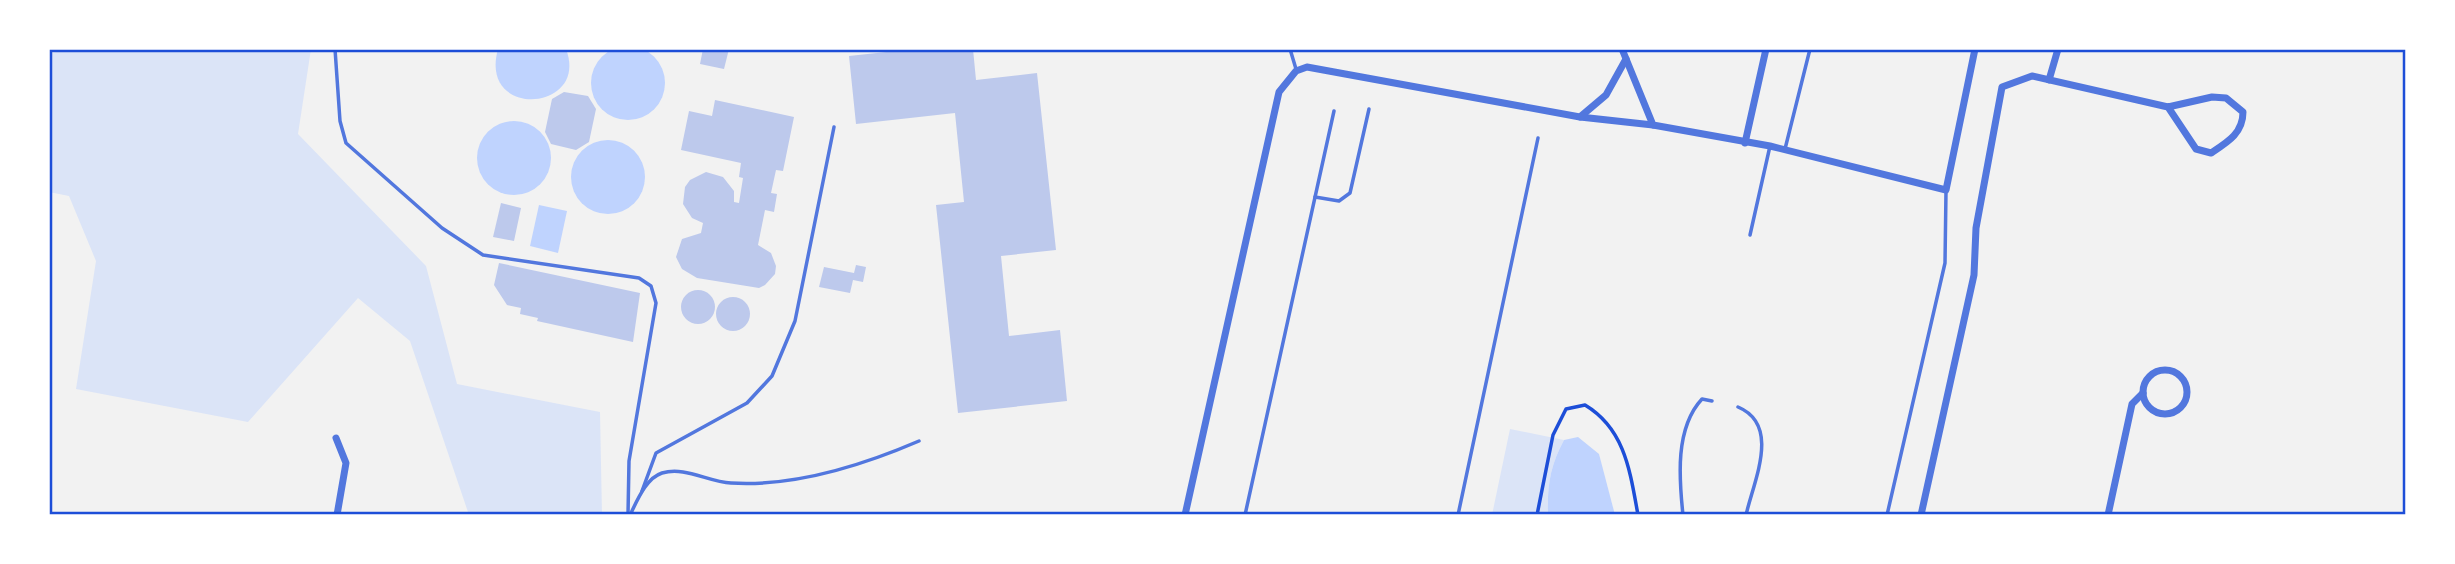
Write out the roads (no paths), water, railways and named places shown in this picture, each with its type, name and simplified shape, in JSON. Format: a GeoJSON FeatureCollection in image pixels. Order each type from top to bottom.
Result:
{"type":"FeatureCollection","features":[{"type":"Feature","properties":{"kind":"street"},"geometry":{"type":"LineString","coordinates":[[1622,49],[1653,125]]}},
{"type":"Feature","properties":{"kind":"street"},"geometry":{"type":"LineString","coordinates":[[1745,143],[1766,49]]}},
{"type":"Feature","properties":{"kind":"street"},"geometry":{"type":"LineString","coordinates":[[1185,515],[1279,92],[1296,71],[1307,66],[1580,117],[1653,125],[1770,146],[1946,190],[1975,49]]}},
{"type":"Feature","properties":{"kind":"street"},"geometry":{"type":"LineString","coordinates":[[2049,80],[2058,49]]}},
{"type":"Feature","properties":{"kind":"street"},"geometry":{"type":"LineString","coordinates":[[1580,117],[1606,95],[1626,59]]}},
{"type":"Feature","properties":{"kind":"street"},"geometry":{"type":"LineString","coordinates":[[1921,515],[1975,275],[1976,228],[2002,87],[2032,76],[2168,107],[2212,97],[2226,98],[2243,111],[2243,123],[2238,133],[2211,153],[2196,149],[2168,107]]}},
{"type":"Feature","properties":{"kind":"street"},"geometry":{"type":"LineString","coordinates":[[2109,515],[2132,404],[2143,393],[2148,379],[2164,370],[2183,379],[2187,391],[2183,405],[2175,412],[2163,414],[2147,404],[2143,393]]}},
{"type":"Feature","properties":{"kind":"street"},"geometry":{"type":"LineString","coordinates":[[336,438],[346,463],[337,515]]}},
{"type":"Feature","properties":{"kind":"lane"},"geometry":{"type":"LineString","coordinates":[[335,49],[340,121],[346,143],[442,228],[484,255],[639,278],[651,286],[656,303],[628,461],[629,515]]}},
{"type":"Feature","properties":{"kind":"lane"},"geometry":{"type":"LineString","coordinates":[[1290,49],[1296,71]]}},
{"type":"Feature","properties":{"kind":"lane"},"geometry":{"type":"LineString","coordinates":[[1785,150],[1810,49]]}},
{"type":"Feature","properties":{"kind":"lane"},"geometry":{"type":"LineString","coordinates":[[1315,197],[1339,201],[1350,193],[1369,109]]}},
{"type":"Feature","properties":{"kind":"lane"},"geometry":{"type":"LineString","coordinates":[[1245,515],[1334,111]]}},
{"type":"Feature","properties":{"kind":"lane"},"geometry":{"type":"LineString","coordinates":[[629,515],[642,491],[656,453],[747,403],[772,376],[795,321],[834,127]]}},
{"type":"Feature","properties":{"kind":"lane"},"geometry":{"type":"LineString","coordinates":[[1458,515],[1538,138]]}},
{"type":"Feature","properties":{"kind":"lane"},"geometry":{"type":"LineString","coordinates":[[1750,235],[1770,146]]}},
{"type":"Feature","properties":{"kind":"lane"},"geometry":{"type":"LineString","coordinates":[[1887,515],[1945,263],[1946,190]]}},
{"type":"Feature","properties":{"kind":"lane"},"geometry":{"type":"LineString","coordinates":[[1683,515],[1678,468],[1693,409],[1702,399],[1712,401]]}},
{"type":"Feature","properties":{"kind":"lane"},"geometry":{"type":"LineString","coordinates":[[1738,407],[1751,412],[1760,425],[1763,439],[1746,515]]}},
{"type":"Feature","properties":{"kind":"lane"},"geometry":{"type":"LineString","coordinates":[[642,491],[660,473],[682,472],[729,483],[764,483],[865,464],[919,442]]}},
{"type":"Feature","properties":{"kind":"water"},"geometry":{"type":"Polygon","coordinates":[[[628,46],[642,49],[654,57],[662,69],[665,83],[662,97],[654,109],[642,117],[628,120],[614,117],[602,109],[594,97],[591,83],[594,69],[602,57],[614,49],[628,46]]]}},
{"type":"Feature","properties":{"kind":"water"},"geometry":{"type":"Polygon","coordinates":[[[498,49],[566,49],[569,70],[563,86],[550,95],[534,99],[517,97],[504,88],[496,72],[498,49]]]}},
{"type":"Feature","properties":{"kind":"water"},"geometry":{"type":"Polygon","coordinates":[[[514,121],[535,127],[545,137],[551,158],[545,179],[535,189],[514,195],[493,189],[483,179],[477,158],[483,137],[493,127],[514,121]]]}},
{"type":"Feature","properties":{"kind":"water"},"geometry":{"type":"Polygon","coordinates":[[[608,140],[622,143],[634,151],[642,163],[645,177],[642,191],[634,203],[622,211],[608,214],[594,211],[582,203],[574,191],[571,177],[574,163],[582,151],[594,143],[608,140]]]}},
{"type":"Feature","properties":{"kind":"water"},"geometry":{"type":"Polygon","coordinates":[[[539,205],[567,211],[558,253],[530,246],[539,205]]]}},
{"type":"Feature","properties":{"kind":"water"},"geometry":{"type":"Polygon","coordinates":[[[1578,437],[1599,454],[1615,515],[1548,515],[1549,485],[1555,459],[1564,440],[1578,437]]]}}]}
